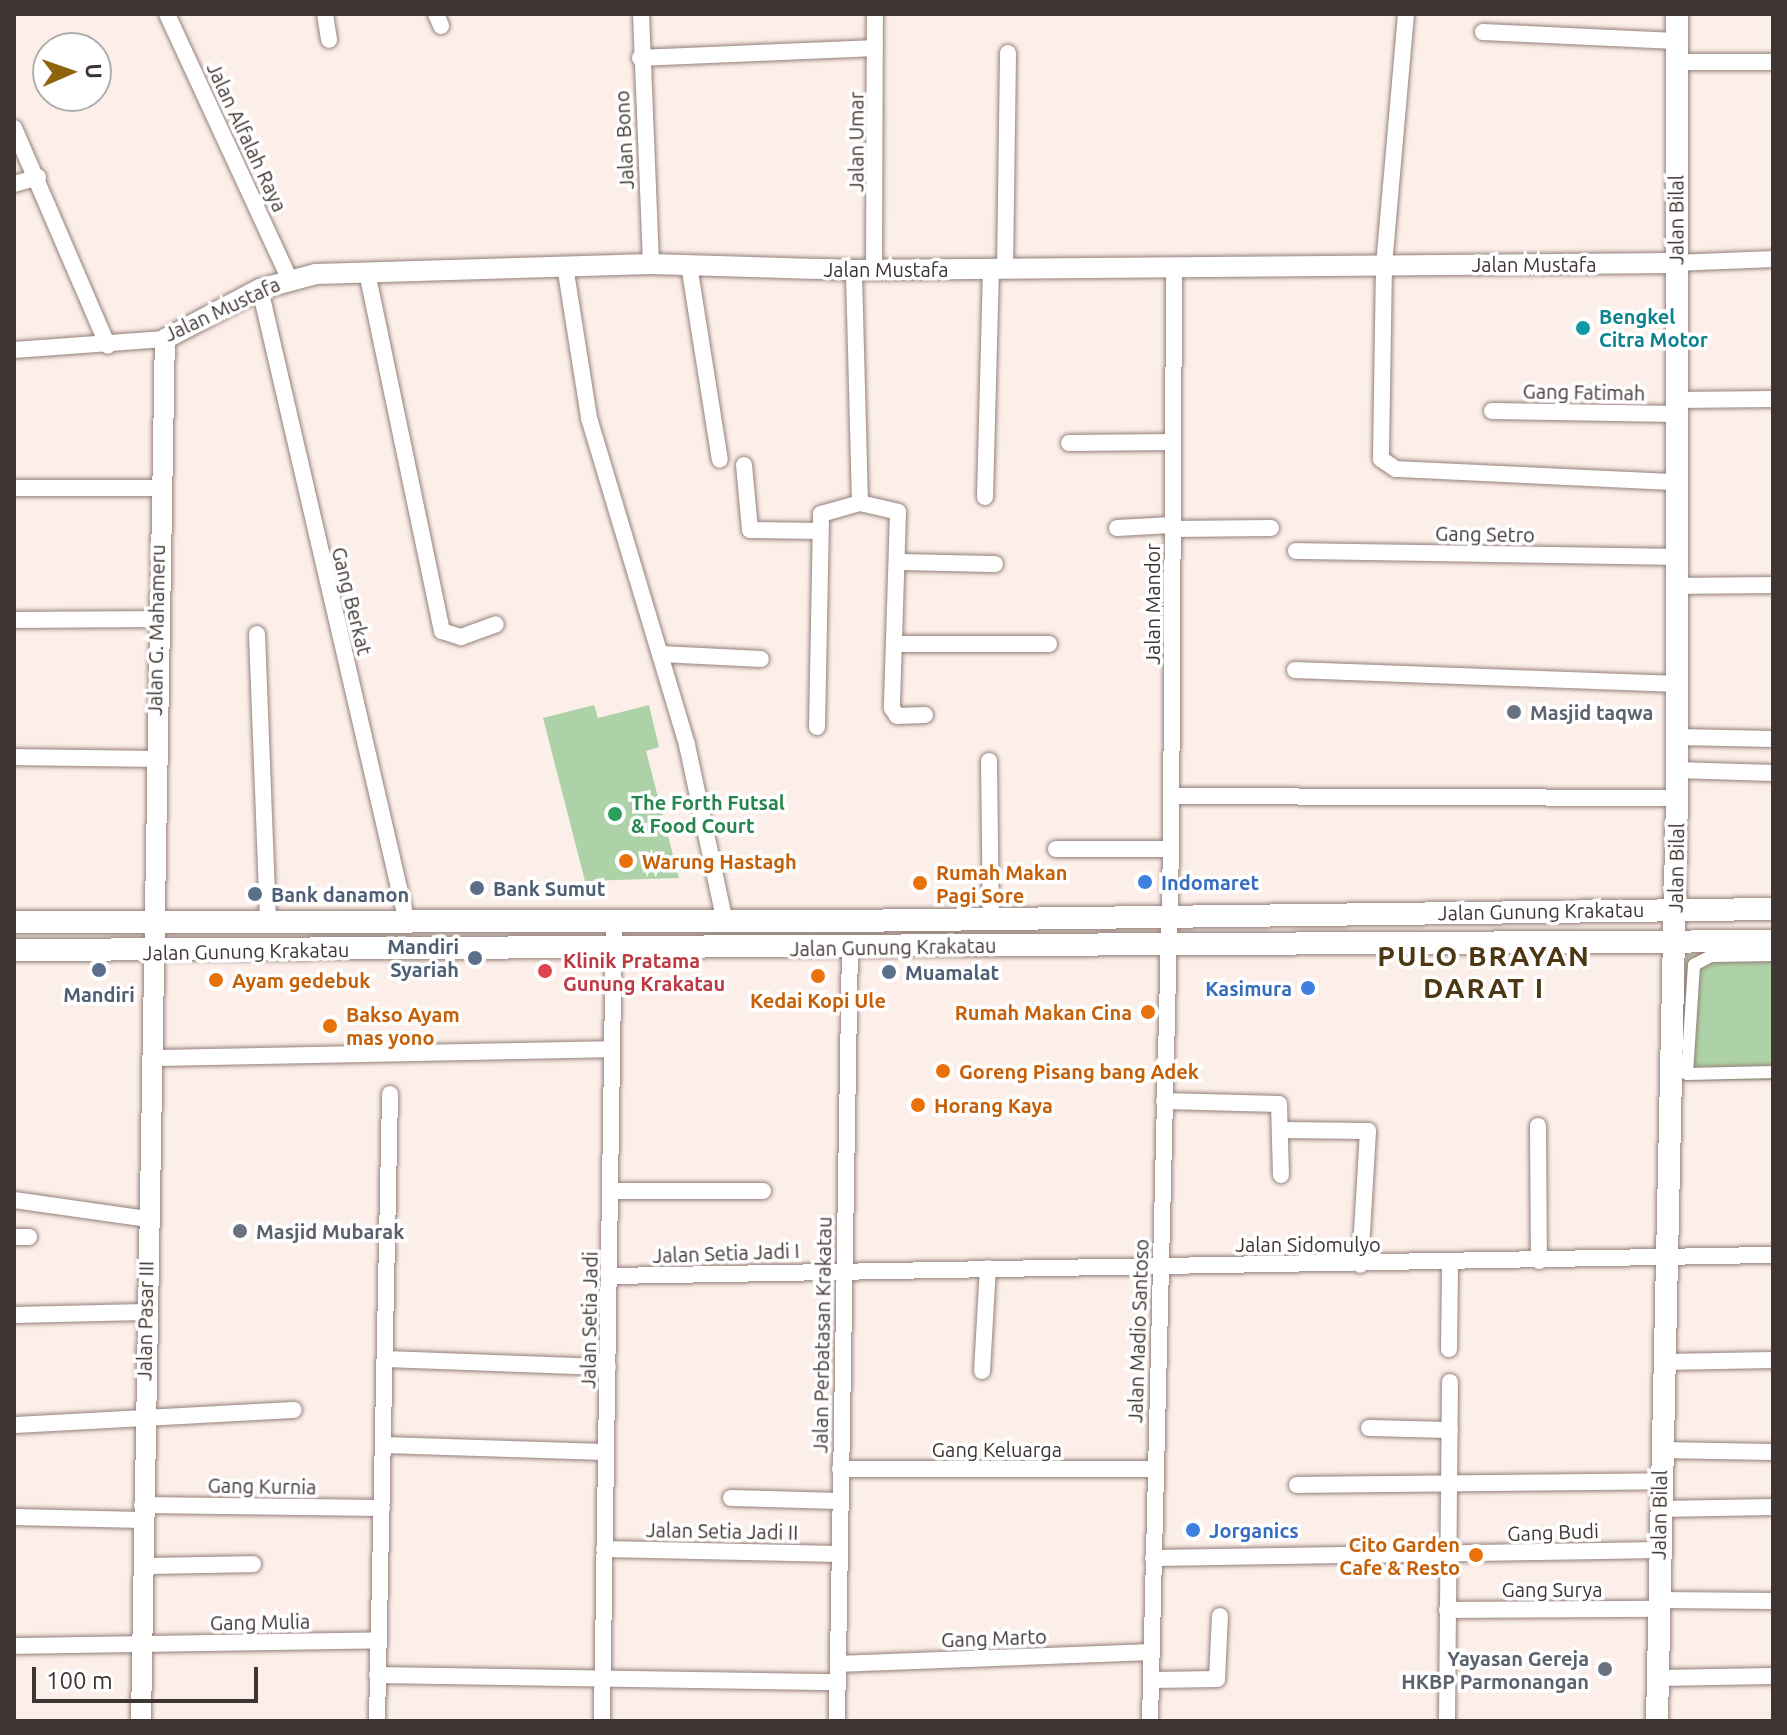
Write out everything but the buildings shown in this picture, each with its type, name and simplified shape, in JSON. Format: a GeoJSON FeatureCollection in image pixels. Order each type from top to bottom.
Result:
{"type":"FeatureCollection","features":[{"type":"Feature","properties":{"kind":"main road","name":"Jalan Bilal"},"geometry":{"type":"LineString","coordinates":[[1657,1721],[1665,1261],[1679,1074],[1674,909],[1677,798],[1674,557],[1677,14]]}},
{"type":"Feature","properties":{"kind":"main road","name":"Jalan Gunung Krakatau"},"geometry":{"type":"LineString","coordinates":[[14,922],[268,919],[725,922],[1773,909]]}},
{"type":"Feature","properties":{"kind":"main road","name":"Jalan Gunung Krakatau"},"geometry":{"type":"LineString","coordinates":[[14,950],[157,953],[850,949],[1169,942],[1675,944],[1773,941]]}},
{"type":"Feature","properties":{"kind":"street","name":"Jalan Alfalah Raya"},"geometry":{"type":"LineString","coordinates":[[167,14],[289,278]]}},
{"type":"Feature","properties":{"kind":"street"},"geometry":{"type":"LineString","coordinates":[[325,14],[329,40]]}},
{"type":"Feature","properties":{"kind":"street","name":"Jalan Bono"},"geometry":{"type":"LineString","coordinates":[[641,14],[640,58],[651,264]]}},
{"type":"Feature","properties":{"kind":"street","name":"Jalan Umar"},"geometry":{"type":"LineString","coordinates":[[860,503],[864,270],[875,14]]}},
{"type":"Feature","properties":{"kind":"street"},"geometry":{"type":"LineString","coordinates":[[1406,14],[1384,264],[1385,465],[1675,482]]}},
{"type":"Feature","properties":{"kind":"street"},"geometry":{"type":"LineString","coordinates":[[1483,32],[1773,62]]}},
{"type":"Feature","properties":{"kind":"street"},"geometry":{"type":"LineString","coordinates":[[640,58],[875,48]]}},
{"type":"Feature","properties":{"kind":"street"},"geometry":{"type":"LineString","coordinates":[[985,497],[1008,53]]}},
{"type":"Feature","properties":{"kind":"street"},"geometry":{"type":"LineString","coordinates":[[14,128],[38,177],[108,346]]}},
{"type":"Feature","properties":{"kind":"street"},"geometry":{"type":"LineString","coordinates":[[14,184],[38,177]]}},
{"type":"Feature","properties":{"kind":"street","name":"Jalan Mustafa"},"geometry":{"type":"LineString","coordinates":[[14,350],[108,346],[165,339],[260,289],[289,278],[651,264],[998,270],[1675,263],[1773,259]]}},
{"type":"Feature","properties":{"kind":"street"},"geometry":{"type":"LineString","coordinates":[[689,265],[720,460]]}},
{"type":"Feature","properties":{"kind":"street"},"geometry":{"type":"LineString","coordinates":[[565,266],[586,404],[661,654],[725,922]]}},
{"type":"Feature","properties":{"kind":"street","name":"Jalan Mandor"},"geometry":{"type":"LineString","coordinates":[[1169,942],[1174,267]]}},
{"type":"Feature","properties":{"kind":"street"},"geometry":{"type":"LineString","coordinates":[[368,277],[441,627],[461,637],[496,624]]}},
{"type":"Feature","properties":{"kind":"street","name":"Gang Berkat"},"geometry":{"type":"LineString","coordinates":[[260,289],[407,922]]}},
{"type":"Feature","properties":{"kind":"street","name":"Jalan G. Mahameru"},"geometry":{"type":"LineString","coordinates":[[156,921],[153,759],[155,619],[165,339]]}},
{"type":"Feature","properties":{"kind":"street","name":"Gang Fatimah"},"geometry":{"type":"LineString","coordinates":[[1492,411],[1675,407],[1773,399]]}},
{"type":"Feature","properties":{"kind":"street"},"geometry":{"type":"LineString","coordinates":[[1069,443],[1173,442]]}},
{"type":"Feature","properties":{"kind":"street"},"geometry":{"type":"LineString","coordinates":[[744,465],[750,530],[820,531]]}},
{"type":"Feature","properties":{"kind":"street"},"geometry":{"type":"LineString","coordinates":[[14,488],[160,488]]}},
{"type":"Feature","properties":{"kind":"street"},"geometry":{"type":"LineString","coordinates":[[817,727],[820,531],[825,508],[860,503],[896,508],[892,711],[925,715]]}},
{"type":"Feature","properties":{"kind":"street"},"geometry":{"type":"LineString","coordinates":[[1117,528],[1271,528]]}},
{"type":"Feature","properties":{"kind":"street","name":"Gang Setro"},"geometry":{"type":"LineString","coordinates":[[1296,551],[1674,557]]}},
{"type":"Feature","properties":{"kind":"street"},"geometry":{"type":"LineString","coordinates":[[897,562],[995,564]]}},
{"type":"Feature","properties":{"kind":"street"},"geometry":{"type":"LineString","coordinates":[[1674,586],[1773,585]]}},
{"type":"Feature","properties":{"kind":"street"},"geometry":{"type":"LineString","coordinates":[[14,620],[155,619]]}},
{"type":"Feature","properties":{"kind":"street"},"geometry":{"type":"LineString","coordinates":[[257,634],[268,919]]}},
{"type":"Feature","properties":{"kind":"street"},"geometry":{"type":"LineString","coordinates":[[894,644],[1049,644]]}},
{"type":"Feature","properties":{"kind":"street"},"geometry":{"type":"LineString","coordinates":[[661,654],[761,659]]}},
{"type":"Feature","properties":{"kind":"street"},"geometry":{"type":"LineString","coordinates":[[1295,670],[1677,684]]}},
{"type":"Feature","properties":{"kind":"street"},"geometry":{"type":"LineString","coordinates":[[1677,737],[1773,739]]}},
{"type":"Feature","properties":{"kind":"street"},"geometry":{"type":"LineString","coordinates":[[14,757],[153,759]]}},
{"type":"Feature","properties":{"kind":"street"},"geometry":{"type":"LineString","coordinates":[[989,761],[991,918]]}},
{"type":"Feature","properties":{"kind":"street"},"geometry":{"type":"LineString","coordinates":[[1677,770],[1773,773]]}},
{"type":"Feature","properties":{"kind":"street"},"geometry":{"type":"LineString","coordinates":[[1171,796],[1677,798]]}},
{"type":"Feature","properties":{"kind":"street"},"geometry":{"type":"LineString","coordinates":[[1056,849],[1171,849]]}},
{"type":"Feature","properties":{"kind":"street","name":"Jalan Setia Jadi"},"geometry":{"type":"LineString","coordinates":[[602,1721],[614,919]]}},
{"type":"Feature","properties":{"kind":"street","name":"Jalan Pasar III"},"geometry":{"type":"LineString","coordinates":[[141,1721],[143,1417],[156,921]]}},
{"type":"Feature","properties":{"kind":"street","name":"Jalan Madio Santoso"},"geometry":{"type":"LineString","coordinates":[[1150,1721],[1169,942]]}},
{"type":"Feature","properties":{"kind":"street","name":"Jalan Perbatasan Krakatau"},"geometry":{"type":"LineString","coordinates":[[837,1721],[842,1270],[850,949]]}},
{"type":"Feature","properties":{"kind":"street"},"geometry":{"type":"LineString","coordinates":[[1773,955],[1711,956],[1694,965],[1679,1074],[1773,1072]]}},
{"type":"Feature","properties":{"kind":"street"},"geometry":{"type":"LineString","coordinates":[[154,1058],[612,1049]]}},
{"type":"Feature","properties":{"kind":"street"},"geometry":{"type":"LineString","coordinates":[[377,1721],[382,1508],[390,1359],[390,1094]]}},
{"type":"Feature","properties":{"kind":"street"},"geometry":{"type":"LineString","coordinates":[[1164,1101],[1279,1104],[1281,1175]]}},
{"type":"Feature","properties":{"kind":"street"},"geometry":{"type":"LineString","coordinates":[[1538,1126],[1539,1261]]}},
{"type":"Feature","properties":{"kind":"street"},"geometry":{"type":"LineString","coordinates":[[1282,1130],[1368,1131],[1360,1265]]}},
{"type":"Feature","properties":{"kind":"street"},"geometry":{"type":"LineString","coordinates":[[611,1191],[763,1191]]}},
{"type":"Feature","properties":{"kind":"street"},"geometry":{"type":"LineString","coordinates":[[14,1200],[147,1219]]}},
{"type":"Feature","properties":{"kind":"street","name":"Jalan Sidomulyo"},"geometry":{"type":"LineString","coordinates":[[842,1270],[1665,1261],[1773,1255]]}},
{"type":"Feature","properties":{"kind":"street"},"geometry":{"type":"LineString","coordinates":[[1449,1349],[1450,1263]]}},
{"type":"Feature","properties":{"kind":"street"},"geometry":{"type":"LineString","coordinates":[[982,1371],[988,1268]]}},
{"type":"Feature","properties":{"kind":"street","name":"Jalan Setia Jadi I"},"geometry":{"type":"LineString","coordinates":[[611,1276],[842,1270]]}},
{"type":"Feature","properties":{"kind":"street"},"geometry":{"type":"LineString","coordinates":[[14,1315],[145,1312]]}},
{"type":"Feature","properties":{"kind":"street"},"geometry":{"type":"LineString","coordinates":[[390,1359],[608,1367]]}},
{"type":"Feature","properties":{"kind":"street"},"geometry":{"type":"LineString","coordinates":[[1663,1362],[1773,1360]]}},
{"type":"Feature","properties":{"kind":"street"},"geometry":{"type":"LineString","coordinates":[[1447,1721],[1450,1382]]}},
{"type":"Feature","properties":{"kind":"street"},"geometry":{"type":"LineString","coordinates":[[14,1425],[294,1410]]}},
{"type":"Feature","properties":{"kind":"street"},"geometry":{"type":"LineString","coordinates":[[1369,1428],[1450,1430]]}},
{"type":"Feature","properties":{"kind":"street"},"geometry":{"type":"LineString","coordinates":[[387,1446],[605,1452]]}},
{"type":"Feature","properties":{"kind":"street"},"geometry":{"type":"LineString","coordinates":[[1660,1450],[1773,1452]]}},
{"type":"Feature","properties":{"kind":"street","name":"Gang Keluarga"},"geometry":{"type":"LineString","coordinates":[[840,1469],[1154,1469]]}},
{"type":"Feature","properties":{"kind":"street"},"geometry":{"type":"LineString","coordinates":[[1297,1485],[1450,1487],[1659,1481]]}},
{"type":"Feature","properties":{"kind":"street"},"geometry":{"type":"LineString","coordinates":[[731,1498],[840,1501]]}},
{"type":"Feature","properties":{"kind":"street"},"geometry":{"type":"LineString","coordinates":[[1659,1509],[1773,1507]]}},
{"type":"Feature","properties":{"kind":"street","name":"Gang Kurnia"},"geometry":{"type":"LineString","coordinates":[[14,1517],[382,1508]]}},
{"type":"Feature","properties":{"kind":"street","name":"Jalan Setia Jadi II"},"geometry":{"type":"LineString","coordinates":[[604,1549],[839,1554]]}},
{"type":"Feature","properties":{"kind":"street","name":"Gang Budi"},"geometry":{"type":"LineString","coordinates":[[1153,1558],[1449,1556],[1658,1550]]}},
{"type":"Feature","properties":{"kind":"street"},"geometry":{"type":"LineString","coordinates":[[142,1566],[253,1564]]}},
{"type":"Feature","properties":{"kind":"street","name":"Gang Surya"},"geometry":{"type":"LineString","coordinates":[[1447,1610],[1773,1601]]}},
{"type":"Feature","properties":{"kind":"street"},"geometry":{"type":"LineString","coordinates":[[1151,1680],[1217,1679],[1220,1616]]}},
{"type":"Feature","properties":{"kind":"street","name":"Gang Mulia"},"geometry":{"type":"LineString","coordinates":[[14,1646],[379,1640]]}},
{"type":"Feature","properties":{"kind":"street","name":"Gang Marto"},"geometry":{"type":"LineString","coordinates":[[838,1664],[1151,1652]]}},
{"type":"Feature","properties":{"kind":"street"},"geometry":{"type":"LineString","coordinates":[[377,1675],[602,1676],[838,1682]]}},
{"type":"Feature","properties":{"kind":"street"},"geometry":{"type":"LineString","coordinates":[[1658,1678],[1773,1676]]}},
{"type":"Feature","properties":{"kind":"green space","name":"The Forth Futsal & Food Court"},"geometry":{"type":"Polygon","coordinates":[[[594,705],[598,718],[649,705],[659,747],[646,751],[679,878],[585,881],[543,718],[594,705]]]}},
{"type":"Feature","properties":{"kind":"green space"},"geometry":{"type":"Polygon","coordinates":[[[1773,949],[1773,1080],[1677,1081],[1687,955],[1773,949]]]}},
{"type":"Feature","properties":{"kind":"place","name":"Bengkel Citra Motor"},"geometry":{"type":"Point","coordinates":[1583,328]}},
{"type":"Feature","properties":{"kind":"place","name":"Masjid taqwa"},"geometry":{"type":"Point","coordinates":[1514,712]}},
{"type":"Feature","properties":{"kind":"place","name":"The Forth Futsal & Food Court"},"geometry":{"type":"Point","coordinates":[615,814]}},
{"type":"Feature","properties":{"kind":"place","name":"Warung Hastagh"},"geometry":{"type":"Point","coordinates":[626,861]}},
{"type":"Feature","properties":{"kind":"place","name":"Indomaret"},"geometry":{"type":"Point","coordinates":[1145,882]}},
{"type":"Feature","properties":{"kind":"place","name":"Rumah Makan Pagi Sore"},"geometry":{"type":"Point","coordinates":[920,883]}},
{"type":"Feature","properties":{"kind":"place","name":"Bank Sumut"},"geometry":{"type":"Point","coordinates":[477,888]}},
{"type":"Feature","properties":{"kind":"place","name":"Bank danamon"},"geometry":{"type":"Point","coordinates":[255,894]}},
{"type":"Feature","properties":{"kind":"place","name":"Mandiri Syariah"},"geometry":{"type":"Point","coordinates":[475,958]}},
{"type":"Feature","properties":{"kind":"place","name":"Mandiri"},"geometry":{"type":"Point","coordinates":[99,970]}},
{"type":"Feature","properties":{"kind":"place","name":"Klinik Pratama Gunung Krakatau"},"geometry":{"type":"Point","coordinates":[545,971]}},
{"type":"Feature","properties":{"kind":"place","name":"Muamalat"},"geometry":{"type":"Point","coordinates":[889,972]}},
{"type":"Feature","properties":{"kind":"place","name":"Kedai Kopi Ule"},"geometry":{"type":"Point","coordinates":[818,976]}},
{"type":"Feature","properties":{"kind":"place","name":"Ayam gedebuk"},"geometry":{"type":"Point","coordinates":[216,980]}},
{"type":"Feature","properties":{"kind":"place","name":"Kasimura"},"geometry":{"type":"Point","coordinates":[1308,988]}},
{"type":"Feature","properties":{"kind":"place","name":"Rumah Makan Cina"},"geometry":{"type":"Point","coordinates":[1148,1012]}},
{"type":"Feature","properties":{"kind":"place","name":"Bakso Ayam mas yono"},"geometry":{"type":"Point","coordinates":[330,1026]}},
{"type":"Feature","properties":{"kind":"place","name":"Goreng Pisang bang Adek"},"geometry":{"type":"Point","coordinates":[943,1071]}},
{"type":"Feature","properties":{"kind":"place","name":"Horang Kaya"},"geometry":{"type":"Point","coordinates":[918,1105]}},
{"type":"Feature","properties":{"kind":"place","name":"Masjid Mubarak"},"geometry":{"type":"Point","coordinates":[240,1231]}},
{"type":"Feature","properties":{"kind":"place","name":"Jorganics"},"geometry":{"type":"Point","coordinates":[1193,1530]}},
{"type":"Feature","properties":{"kind":"place","name":"Cito Garden Cafe & Resto"},"geometry":{"type":"Point","coordinates":[1476,1555]}},
{"type":"Feature","properties":{"kind":"place","name":"Yayasan Gereja HKBP Parmonangan"},"geometry":{"type":"Point","coordinates":[1605,1669]}},
{"type":"Feature","properties":{"kind":"district","name":"PULO BRAYAN DARAT I"},"geometry":{"type":"Point","coordinates":[1484,972]}}]}
